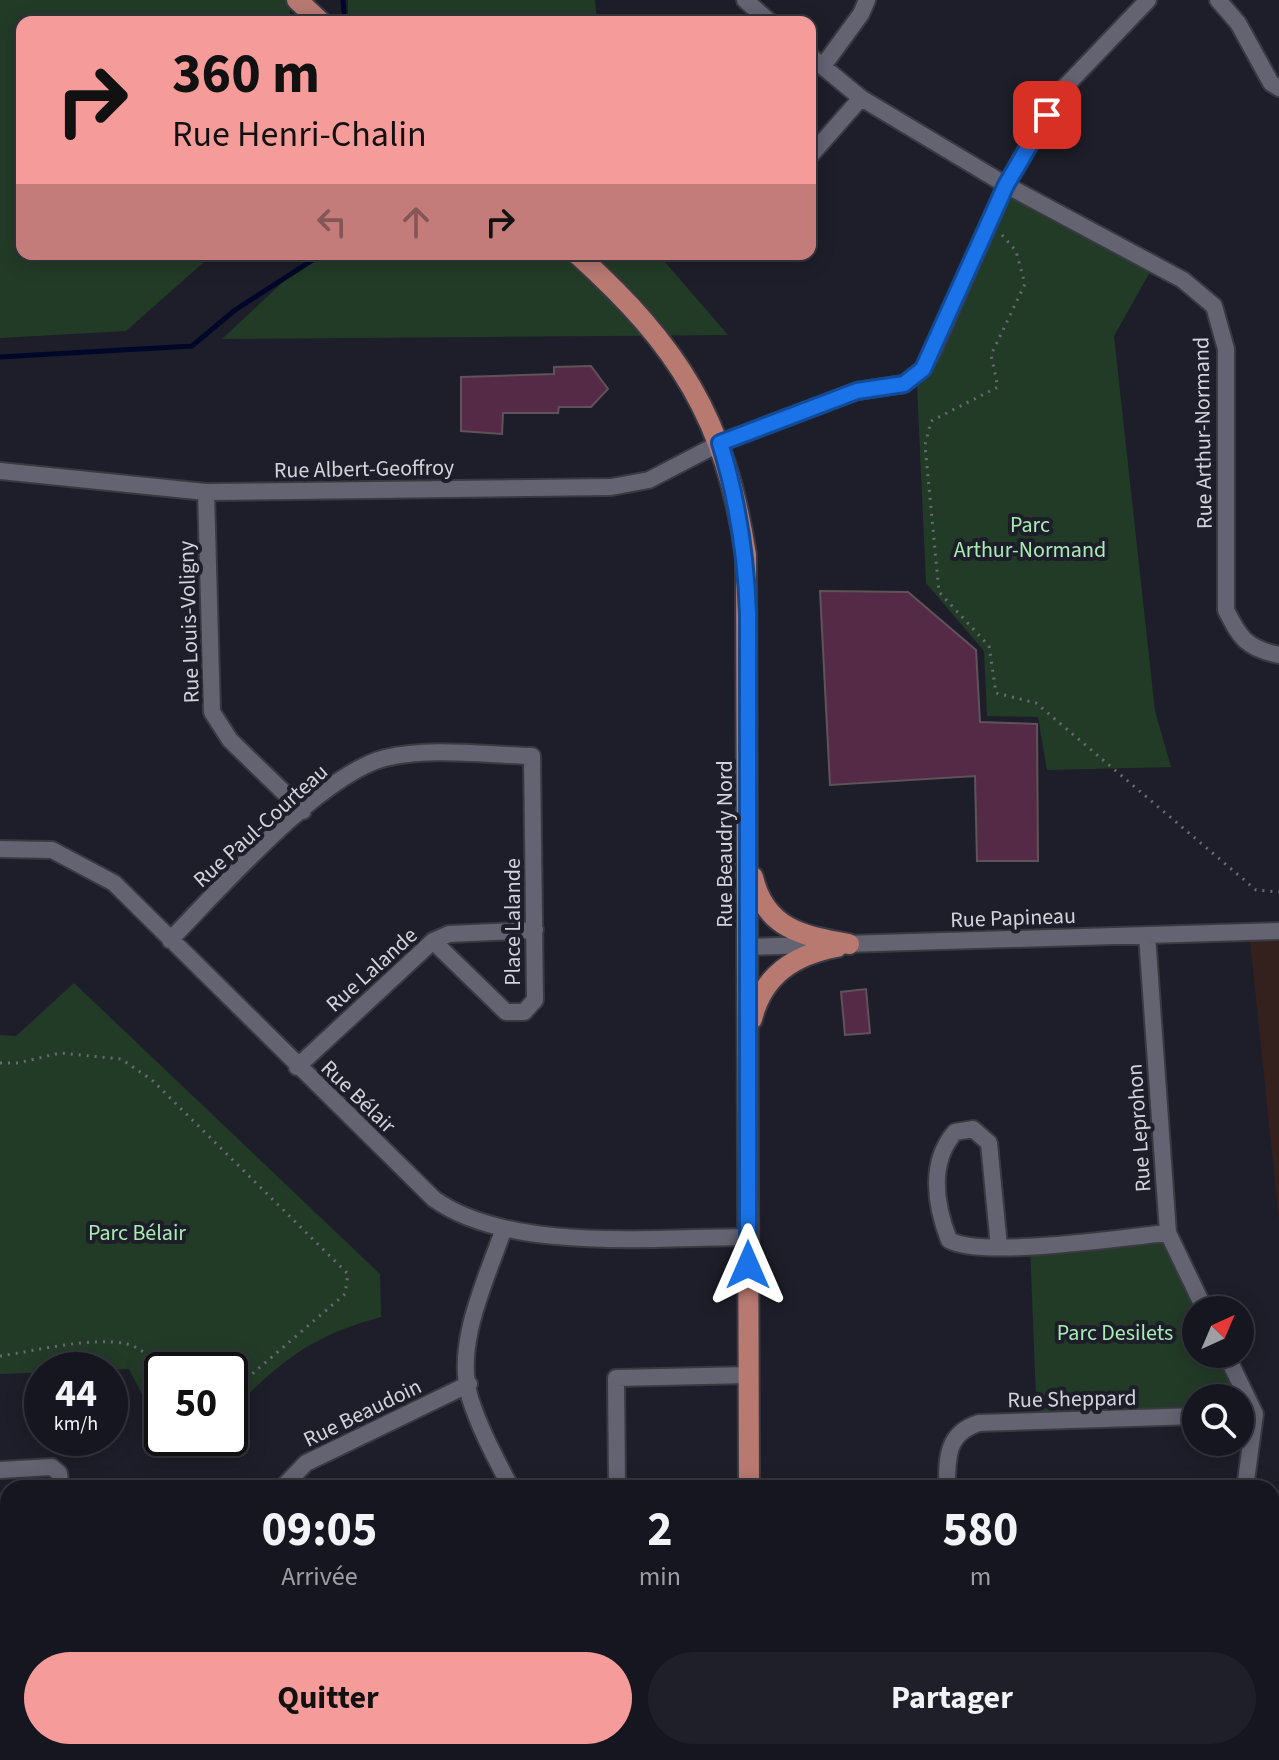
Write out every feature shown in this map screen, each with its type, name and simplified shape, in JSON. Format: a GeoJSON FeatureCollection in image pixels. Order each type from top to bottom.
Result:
{"type":"FeatureCollection","features":[{"type":"Feature","properties":{"kind":"main road"},"geometry":{"type":"LineString","coordinates":[[297,0],[314,16]]}},
{"type":"Feature","properties":{"kind":"main road","name":"Rue Beaudry Nord"},"geometry":{"type":"LineString","coordinates":[[583,260],[635,308],[674,357],[706,410],[737,496],[746,555],[749,1480]]}},
{"type":"Feature","properties":{"kind":"main road"},"geometry":{"type":"LineString","coordinates":[[748,834],[750,864],[762,903],[781,923],[803,936],[849,944]]}},
{"type":"Feature","properties":{"kind":"main road"},"geometry":{"type":"LineString","coordinates":[[748,1039],[756,1003],[773,977],[790,961],[811,952],[849,944]]}},
{"type":"Feature","properties":{"kind":"street"},"geometry":{"type":"LineString","coordinates":[[745,0],[763,16]]}},
{"type":"Feature","properties":{"kind":"street"},"geometry":{"type":"LineString","coordinates":[[816,61],[861,14],[867,0]]}},
{"type":"Feature","properties":{"kind":"street","name":"Rue Albert-Geoffroy"},"geometry":{"type":"LineString","coordinates":[[0,471],[206,492],[611,487],[649,480],[720,443],[857,391],[904,384],[923,369],[1006,185],[1060,92],[1148,0]]}},
{"type":"Feature","properties":{"kind":"street"},"geometry":{"type":"LineString","coordinates":[[1218,0],[1238,23],[1271,83],[1279,88]]}},
{"type":"Feature","properties":{"kind":"street","name":"Rue Arthur-Normand"},"geometry":{"type":"LineString","coordinates":[[816,61],[861,98],[1006,185],[1183,280],[1214,306],[1226,349],[1226,610],[1236,634],[1255,647],[1279,655]]}},
{"type":"Feature","properties":{"kind":"street"},"geometry":{"type":"LineString","coordinates":[[816,149],[861,98]]}},
{"type":"Feature","properties":{"kind":"street","name":"Rue Louis-Voligny"},"geometry":{"type":"LineString","coordinates":[[206,492],[212,712],[230,740],[303,811]]}},
{"type":"Feature","properties":{"kind":"street","name":"Rue Paul-Courteau"},"geometry":{"type":"LineString","coordinates":[[170,940],[303,811],[365,765],[387,758],[532,756]]}},
{"type":"Feature","properties":{"kind":"street","name":"Place Lalande"},"geometry":{"type":"LineString","coordinates":[[433,941],[490,998],[513,1015],[524,1012],[535,1000],[532,756]]}},
{"type":"Feature","properties":{"kind":"street","name":"Rue Bélair"},"geometry":{"type":"LineString","coordinates":[[0,849],[52,850],[114,883],[297,1067],[434,1199],[454,1213],[503,1231],[602,1237],[748,1237]]}},
{"type":"Feature","properties":{"kind":"street","name":"Rue Lalande"},"geometry":{"type":"LineString","coordinates":[[297,1067],[433,941],[449,934],[535,930]]}},
{"type":"Feature","properties":{"kind":"street","name":"Rue Papineau"},"geometry":{"type":"LineString","coordinates":[[747,947],[1279,931]]}},
{"type":"Feature","properties":{"kind":"street","name":"Rue Leprohon"},"geometry":{"type":"LineString","coordinates":[[1147,935],[1168,1233],[1198,1296]]}},
{"type":"Feature","properties":{"kind":"street"},"geometry":{"type":"LineString","coordinates":[[999,1247],[989,1143],[973,1129],[955,1132],[943,1146],[938,1163],[938,1190],[949,1240],[959,1246],[999,1247],[1168,1233]]}},
{"type":"Feature","properties":{"kind":"street"},"geometry":{"type":"LineString","coordinates":[[503,1231],[467,1352],[470,1397],[487,1443],[507,1480]]}},
{"type":"Feature","properties":{"kind":"street"},"geometry":{"type":"LineString","coordinates":[[617,1480],[616,1378],[749,1375]]}},
{"type":"Feature","properties":{"kind":"street","name":"Rue Beaudoin"},"geometry":{"type":"LineString","coordinates":[[290,1480],[306,1463],[469,1384]]}},
{"type":"Feature","properties":{"kind":"street","name":"Rue Sheppard"},"geometry":{"type":"LineString","coordinates":[[947,1480],[947,1450],[966,1427],[979,1423],[1182,1416]]}},
{"type":"Feature","properties":{"kind":"street"},"geometry":{"type":"LineString","coordinates":[[1245,1480],[1246,1456]]}},
{"type":"Feature","properties":{"kind":"street"},"geometry":{"type":"LineString","coordinates":[[0,1470],[52,1467],[59,1473],[60,1480]]}},
{"type":"Feature","properties":{"kind":"path"},"geometry":{"type":"LineString","coordinates":[[989,220],[1016,251],[1025,284],[991,355],[998,387],[931,421],[925,445],[939,592],[989,646],[996,693],[1036,703],[1256,890],[1279,892]]}},
{"type":"Feature","properties":{"kind":"path"},"geometry":{"type":"LineString","coordinates":[[0,1063],[18,1063],[60,1053],[121,1059],[152,1080],[348,1274],[345,1294],[248,1378]]}},
{"type":"Feature","properties":{"kind":"path"},"geometry":{"type":"LineString","coordinates":[[0,1356],[104,1342],[127,1344],[144,1353]]}},
{"type":"Feature","properties":{"kind":"shaded area"},"geometry":{"type":"Polygon","coordinates":[[[1250,940],[1279,940],[1279,1221],[1250,940]]]}},
{"type":"Feature","properties":{"kind":"green space"},"geometry":{"type":"Polygon","coordinates":[[[0,0],[290,0],[290,16],[16,16],[16,260],[206,260],[126,331],[0,338],[0,0]]]}},
{"type":"Feature","properties":{"kind":"green space"},"geometry":{"type":"Polygon","coordinates":[[[348,0],[595,0],[596,16],[348,16],[348,0]]]}},
{"type":"Feature","properties":{"kind":"green space","name":"Parc Arthur-Normand"},"geometry":{"type":"Polygon","coordinates":[[[1006,185],[1151,270],[1114,336],[1155,711],[1171,767],[1047,770],[1038,717],[987,716],[984,651],[926,583],[917,385],[1006,185]]]}},
{"type":"Feature","properties":{"kind":"green space"},"geometry":{"type":"Polygon","coordinates":[[[307,260],[663,260],[728,335],[222,339],[307,260]]]}},
{"type":"Feature","properties":{"kind":"green space","name":"Parc Bélair"},"geometry":{"type":"Polygon","coordinates":[[[74,983],[380,1274],[381,1317],[335,1332],[298,1352],[248,1395],[248,1352],[144,1352],[144,1398],[128,1369],[128,1352],[24,1352],[24,1373],[0,1374],[0,1035],[16,1036],[74,983]]]}},
{"type":"Feature","properties":{"kind":"green space","name":"Parc Desilets"},"geometry":{"type":"Polygon","coordinates":[[[1168,1233],[1198,1296],[1182,1296],[1182,1368],[1233,1368],[1240,1384],[1182,1384],[1182,1417],[1037,1422],[1030,1245],[1168,1233]]]}},
{"type":"Feature","properties":{"kind":"building"},"geometry":{"type":"Polygon","coordinates":[[[591,366],[608,389],[591,407],[559,407],[558,413],[503,413],[502,434],[461,431],[461,377],[554,374],[554,367],[591,366]]]}},
{"type":"Feature","properties":{"kind":"building"},"geometry":{"type":"Polygon","coordinates":[[[820,591],[908,592],[976,650],[980,722],[1037,724],[1038,861],[977,861],[975,776],[830,785],[820,591]]]}},
{"type":"Feature","properties":{"kind":"building"},"geometry":{"type":"Polygon","coordinates":[[[866,989],[870,1033],[845,1035],[841,992],[866,989]]]}},
{"type":"Feature","properties":{"kind":"waterway"},"geometry":{"type":"LineString","coordinates":[[343,0],[344,12]]}},
{"type":"Feature","properties":{"kind":"waterway"},"geometry":{"type":"LineString","coordinates":[[0,357],[192,346],[235,310],[313,260]]}},
{"type":"Feature","properties":{"kind":"route"},"geometry":{"type":"LineString","coordinates":[[748,1265],[746,555],[737,496],[720,443],[857,391],[904,384],[923,369],[966,278],[984,230],[1047,115]]}}]}
